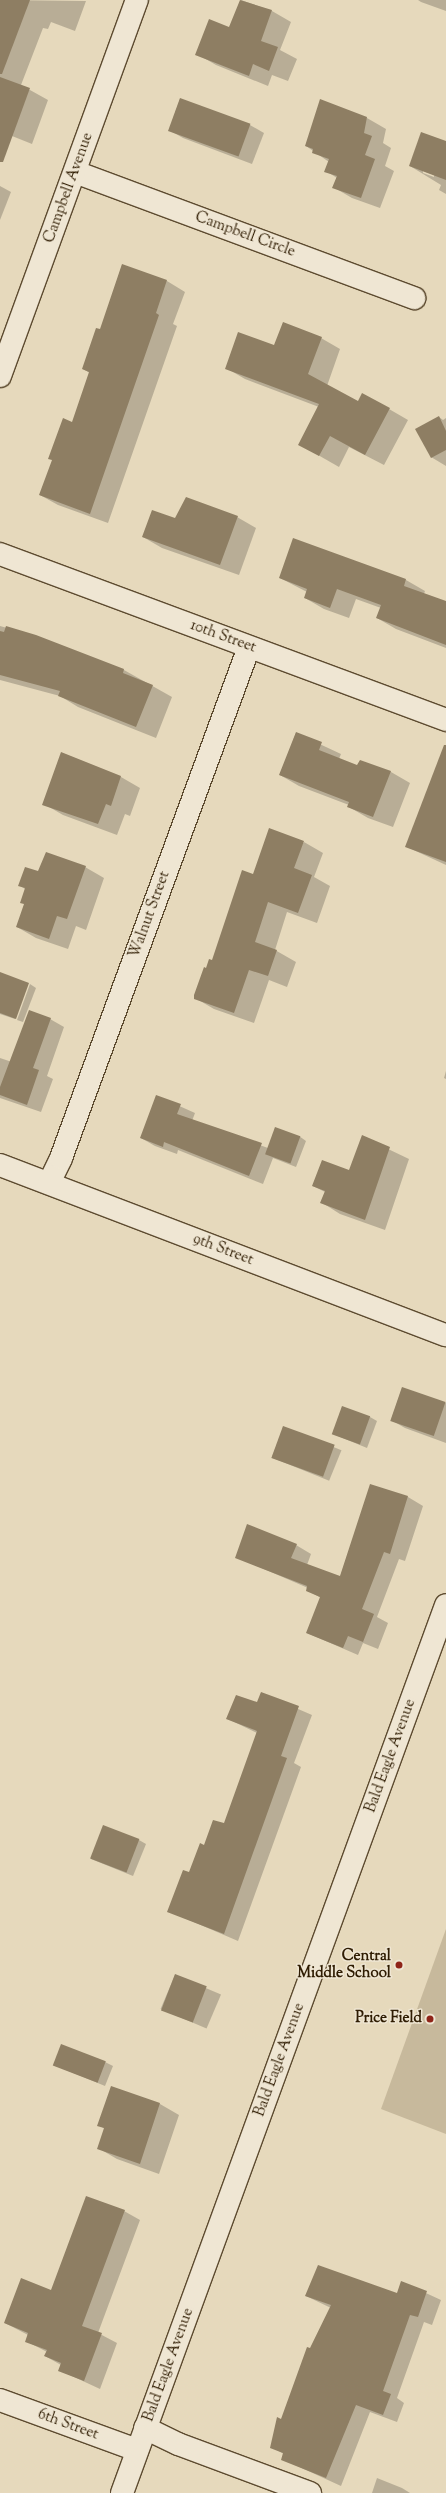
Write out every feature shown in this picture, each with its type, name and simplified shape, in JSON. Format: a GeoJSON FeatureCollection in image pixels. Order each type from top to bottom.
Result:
{"type":"FeatureCollection","features":[{"type":"Feature","properties":{"kind":"street","name":"Campbell Avenue"},"geometry":{"type":"LineString","coordinates":[[0,376],[137,0]]}},
{"type":"Feature","properties":{"kind":"street","name":"Campbell Circle"},"geometry":{"type":"LineString","coordinates":[[75,172],[414,298]]}},
{"type":"Feature","properties":{"kind":"street","name":"10th Street"},"geometry":{"type":"LineString","coordinates":[[0,554],[446,720]]}},
{"type":"Feature","properties":{"kind":"street","name":"Walnut Street"},"geometry":{"type":"LineString","coordinates":[[49,1183],[61,1158],[249,647]]}},
{"type":"Feature","properties":{"kind":"street","name":"9th Street"},"geometry":{"type":"LineString","coordinates":[[0,1165],[446,1335]]}},
{"type":"Feature","properties":{"kind":"street","name":"Bald Eagle Avenue"},"geometry":{"type":"LineString","coordinates":[[122,2493],[446,1605]]}},
{"type":"Feature","properties":{"kind":"street","name":"6th Street"},"geometry":{"type":"LineString","coordinates":[[0,2400],[137,2450]]}},
{"type":"Feature","properties":{"kind":"street"},"geometry":{"type":"LineString","coordinates":[[145,2428],[178,2444],[310,2493]]}},
{"type":"Feature","properties":{"kind":"shaded area","name":"Price Field"},"geometry":{"type":"Polygon","coordinates":[[[446,1929],[446,2134],[381,2109],[446,1929]]]}},
{"type":"Feature","properties":{"kind":"building"},"geometry":{"type":"Polygon","coordinates":[[[0,0],[30,0],[2,74],[0,74],[0,0]]]}},
{"type":"Feature","properties":{"kind":"building"},"geometry":{"type":"Polygon","coordinates":[[[240,0],[272,10],[261,41],[278,47],[269,71],[253,64],[249,76],[195,55],[209,19],[229,27],[240,0]]]}},
{"type":"Feature","properties":{"kind":"building"},"geometry":{"type":"Polygon","coordinates":[[[0,77],[30,88],[3,162],[0,162],[0,77]]]}},
{"type":"Feature","properties":{"kind":"building"},"geometry":{"type":"Polygon","coordinates":[[[180,98],[250,124],[239,157],[168,131],[180,98]]]}},
{"type":"Feature","properties":{"kind":"building"},"geometry":{"type":"Polygon","coordinates":[[[320,99],[367,117],[364,133],[372,136],[365,155],[375,159],[361,198],[332,188],[337,176],[324,172],[329,159],[312,153],[313,149],[305,146],[320,99]]]}},
{"type":"Feature","properties":{"kind":"building"},"geometry":{"type":"Polygon","coordinates":[[[421,132],[446,141],[446,180],[409,166],[421,132]]]}},
{"type":"Feature","properties":{"kind":"building"},"geometry":{"type":"Polygon","coordinates":[[[122,264],[167,280],[156,313],[159,315],[90,514],[39,495],[52,460],[48,459],[63,418],[72,422],[89,372],[82,369],[96,328],[100,329],[122,264]]]}},
{"type":"Feature","properties":{"kind":"building"},"geometry":{"type":"Polygon","coordinates":[[[283,322],[322,337],[308,374],[358,401],[362,393],[390,408],[365,455],[330,436],[319,456],[298,445],[319,404],[225,369],[238,332],[274,345],[283,322]]]}},
{"type":"Feature","properties":{"kind":"building"},"geometry":{"type":"Polygon","coordinates":[[[439,416],[446,431],[446,450],[431,458],[415,429],[439,416]]]}},
{"type":"Feature","properties":{"kind":"building"},"geometry":{"type":"Polygon","coordinates":[[[186,497],[238,516],[220,565],[142,537],[152,510],[175,518],[186,497]]]}},
{"type":"Feature","properties":{"kind":"building"},"geometry":{"type":"Polygon","coordinates":[[[293,538],[406,579],[404,586],[446,601],[446,645],[376,618],[381,605],[337,589],[330,608],[304,598],[307,589],[279,578],[293,538]]]}},
{"type":"Feature","properties":{"kind":"building"},"geometry":{"type":"Polygon","coordinates":[[[6,626],[36,635],[124,669],[123,673],[153,685],[136,727],[58,696],[60,691],[0,675],[0,631],[4,632],[6,626]]]}},
{"type":"Feature","properties":{"kind":"building"},"geometry":{"type":"Polygon","coordinates":[[[296,732],[322,742],[319,750],[357,765],[360,760],[391,771],[373,817],[347,807],[349,802],[279,775],[296,732]]]}},
{"type":"Feature","properties":{"kind":"building"},"geometry":{"type":"Polygon","coordinates":[[[444,745],[446,745],[446,862],[405,847],[444,745]]]}},
{"type":"Feature","properties":{"kind":"building"},"geometry":{"type":"Polygon","coordinates":[[[61,752],[121,776],[111,806],[106,804],[98,824],[42,805],[61,752]]]}},
{"type":"Feature","properties":{"kind":"building"},"geometry":{"type":"Polygon","coordinates":[[[269,828],[304,841],[294,868],[312,875],[298,913],[268,902],[255,942],[277,950],[268,976],[249,970],[234,1013],[194,999],[194,995],[204,967],[206,968],[209,959],[212,960],[242,870],[253,874],[269,828]]]}},
{"type":"Feature","properties":{"kind":"building"},"geometry":{"type":"Polygon","coordinates":[[[46,852],[86,866],[67,919],[57,916],[49,939],[16,927],[24,904],[20,903],[25,888],[18,886],[25,867],[38,871],[46,852]]]}},
{"type":"Feature","properties":{"kind":"building"},"geometry":{"type":"Polygon","coordinates":[[[0,972],[29,983],[16,1019],[0,1013],[0,972]]]}},
{"type":"Feature","properties":{"kind":"building"},"geometry":{"type":"Polygon","coordinates":[[[29,1010],[51,1018],[33,1068],[39,1070],[27,1105],[0,1095],[0,1087],[29,1010]]]}},
{"type":"Feature","properties":{"kind":"building"},"geometry":{"type":"Polygon","coordinates":[[[156,1095],[181,1104],[177,1114],[262,1143],[249,1176],[164,1142],[163,1147],[140,1138],[156,1095]]]}},
{"type":"Feature","properties":{"kind":"building"},"geometry":{"type":"Polygon","coordinates":[[[275,1127],[300,1136],[290,1163],[265,1154],[275,1127]]]}},
{"type":"Feature","properties":{"kind":"building"},"geometry":{"type":"Polygon","coordinates":[[[362,1135],[390,1147],[365,1220],[320,1203],[325,1191],[312,1186],[322,1160],[349,1170],[362,1135]]]}},
{"type":"Feature","properties":{"kind":"building"},"geometry":{"type":"Polygon","coordinates":[[[402,1387],[445,1402],[434,1436],[390,1421],[402,1387]]]}},
{"type":"Feature","properties":{"kind":"building"},"geometry":{"type":"Polygon","coordinates":[[[342,1406],[370,1416],[360,1444],[332,1434],[342,1406]]]}},
{"type":"Feature","properties":{"kind":"building"},"geometry":{"type":"Polygon","coordinates":[[[283,1426],[335,1445],[323,1477],[271,1458],[283,1426]]]}},
{"type":"Feature","properties":{"kind":"building"},"geometry":{"type":"Polygon","coordinates":[[[370,1484],[408,1496],[390,1554],[384,1552],[362,1609],[374,1614],[363,1642],[348,1636],[343,1648],[306,1633],[320,1597],[306,1591],[307,1586],[235,1558],[247,1524],[297,1544],[291,1558],[340,1576],[370,1484]]]}},
{"type":"Feature","properties":{"kind":"building"},"geometry":{"type":"Polygon","coordinates":[[[261,1692],[299,1706],[281,1756],[287,1758],[224,1934],[167,1912],[183,1870],[189,1872],[200,1843],[204,1845],[213,1820],[224,1823],[257,1731],[226,1719],[236,1695],[257,1702],[261,1692]]]}},
{"type":"Feature","properties":{"kind":"building"},"geometry":{"type":"Polygon","coordinates":[[[103,1825],[139,1839],[127,1873],[90,1859],[103,1825]]]}},
{"type":"Feature","properties":{"kind":"building"},"geometry":{"type":"Polygon","coordinates":[[[175,1974],[207,1986],[193,2023],[161,2010],[175,1974]]]}},
{"type":"Feature","properties":{"kind":"building"},"geometry":{"type":"Polygon","coordinates":[[[61,2044],[106,2061],[98,2083],[53,2065],[61,2044]]]}},
{"type":"Feature","properties":{"kind":"building"},"geometry":{"type":"Polygon","coordinates":[[[111,2086],[160,2103],[140,2164],[97,2149],[104,2128],[97,2126],[111,2086]]]}},
{"type":"Feature","properties":{"kind":"building"},"geometry":{"type":"Polygon","coordinates":[[[86,2196],[125,2210],[82,2326],[102,2333],[84,2381],[58,2371],[61,2363],[44,2356],[47,2350],[25,2342],[28,2333],[4,2323],[21,2278],[51,2290],[86,2196]]]}},
{"type":"Feature","properties":{"kind":"building"},"geometry":{"type":"Polygon","coordinates":[[[318,2265],[397,2293],[401,2281],[427,2291],[418,2317],[410,2315],[383,2391],[391,2394],[383,2415],[356,2405],[326,2478],[281,2460],[283,2453],[270,2448],[277,2417],[281,2419],[307,2347],[310,2348],[331,2305],[305,2296],[318,2265]]]}},
{"type":"Feature","properties":{"kind":"place","name":"Central Middle School"},"geometry":{"type":"Point","coordinates":[399,1965]}},
{"type":"Feature","properties":{"kind":"place","name":"Price Field"},"geometry":{"type":"Point","coordinates":[430,2019]}}]}
